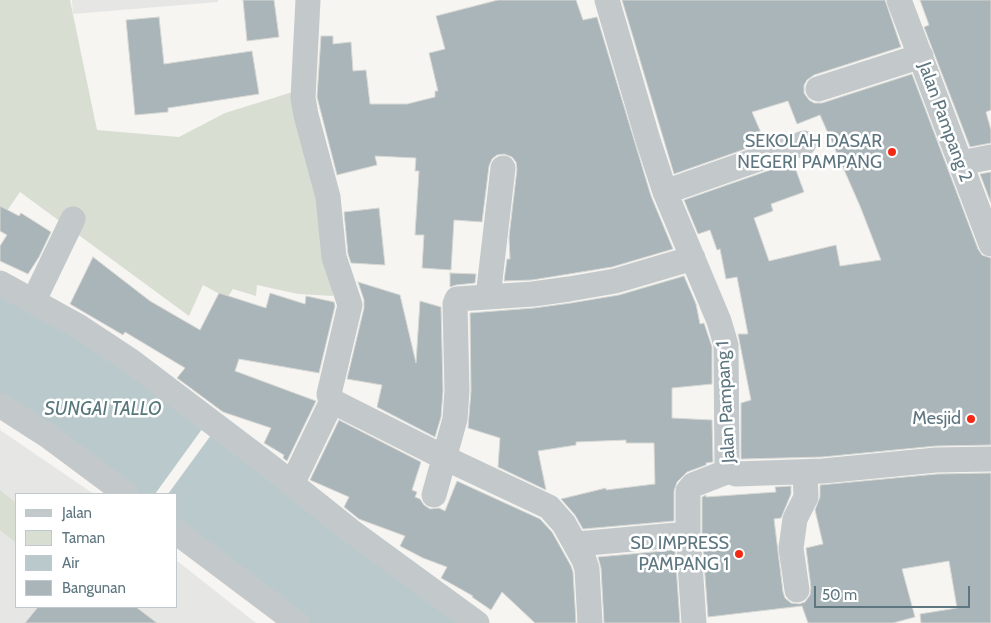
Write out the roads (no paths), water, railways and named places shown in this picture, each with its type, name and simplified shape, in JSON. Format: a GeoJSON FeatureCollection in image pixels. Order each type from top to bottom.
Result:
{"type":"FeatureCollection","features":[{"type":"Feature","properties":{"kind":"street"},"geometry":{"type":"LineString","coordinates":[[308,0],[303,98],[328,197],[334,257],[350,305],[329,394],[332,401],[503,487],[543,503],[557,515],[576,544],[587,568],[590,623]]}},
{"type":"Feature","properties":{"kind":"street","name":"Jalan Pampang 1"},"geometry":{"type":"LineString","coordinates":[[607,0],[665,192],[719,321],[726,344],[727,464],[729,471],[736,474],[805,472],[936,460],[991,459]]}},
{"type":"Feature","properties":{"kind":"street","name":"Jalan Pampang 2"},"geometry":{"type":"LineString","coordinates":[[899,0],[991,244]]}},
{"type":"Feature","properties":{"kind":"street"},"geometry":{"type":"LineString","coordinates":[[818,89],[921,56]]}},
{"type":"Feature","properties":{"kind":"street"},"geometry":{"type":"LineString","coordinates":[[665,192],[804,143]]}},
{"type":"Feature","properties":{"kind":"street"},"geometry":{"type":"LineString","coordinates":[[961,163],[991,158]]}},
{"type":"Feature","properties":{"kind":"street"},"geometry":{"type":"LineString","coordinates":[[488,297],[503,168]]}},
{"type":"Feature","properties":{"kind":"street"},"geometry":{"type":"LineString","coordinates":[[34,300],[73,218]]}},
{"type":"Feature","properties":{"kind":"street"},"geometry":{"type":"LineString","coordinates":[[434,495],[455,419],[457,391],[455,303],[459,298],[533,294],[616,281],[693,258]]}},
{"type":"Feature","properties":{"kind":"street"},"geometry":{"type":"LineString","coordinates":[[0,283],[34,300],[78,326],[131,361],[351,531],[477,623]]}},
{"type":"Feature","properties":{"kind":"street"},"geometry":{"type":"LineString","coordinates":[[292,484],[332,401]]}},
{"type":"Feature","properties":{"kind":"street"},"geometry":{"type":"LineString","coordinates":[[0,405],[48,436],[125,493]]}},
{"type":"Feature","properties":{"kind":"street"},"geometry":{"type":"LineString","coordinates":[[694,623],[688,534],[688,489],[693,485],[729,471]]}},
{"type":"Feature","properties":{"kind":"street"},"geometry":{"type":"LineString","coordinates":[[797,590],[791,548],[796,519],[806,497],[805,472]]}},
{"type":"Feature","properties":{"kind":"street"},"geometry":{"type":"LineString","coordinates":[[178,533],[298,623]]}},
{"type":"Feature","properties":{"kind":"street"},"geometry":{"type":"LineString","coordinates":[[576,544],[688,534]]}},
{"type":"Feature","properties":{"kind":"water","name":"SUNGAI TALLO"},"geometry":{"type":"Polygon","coordinates":[[[0,293],[84,339],[468,623],[309,623],[178,526],[178,493],[135,493],[0,398],[0,293]]]}},
{"type":"Feature","properties":{"kind":"place","name":"SEKOLAH DASAR NEGERI PAMPANG"},"geometry":{"type":"Point","coordinates":[892,152]}},
{"type":"Feature","properties":{"kind":"place","name":"Mesjid"},"geometry":{"type":"Point","coordinates":[971,419]}},
{"type":"Feature","properties":{"kind":"place","name":"SD IMPRESS PAMPANG 1"},"geometry":{"type":"Point","coordinates":[739,554]}}]}
